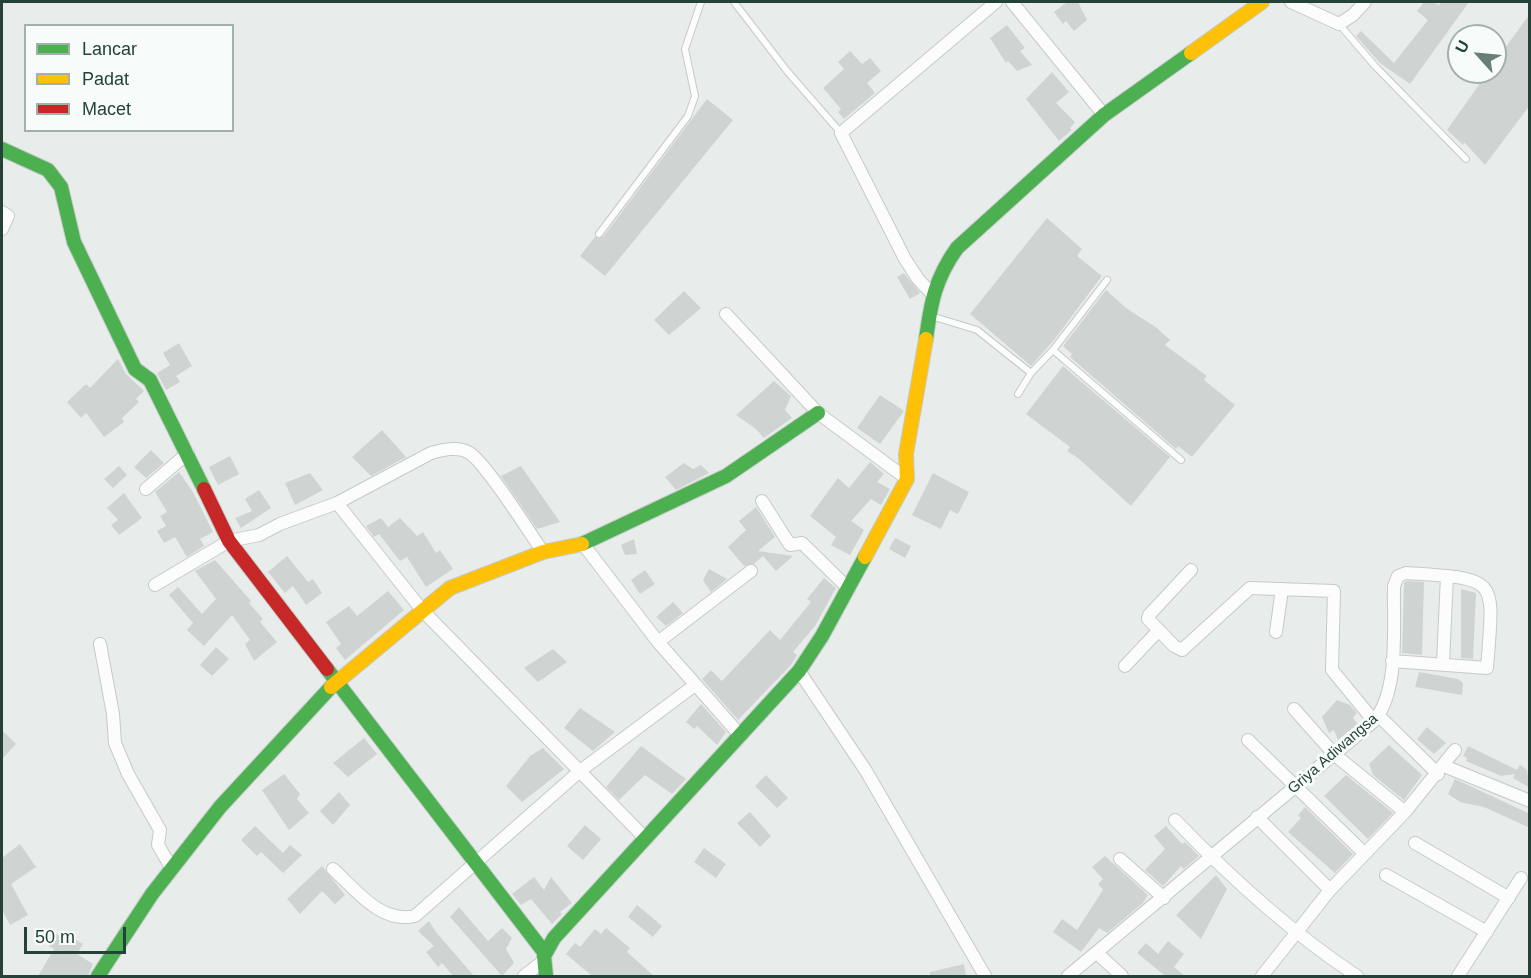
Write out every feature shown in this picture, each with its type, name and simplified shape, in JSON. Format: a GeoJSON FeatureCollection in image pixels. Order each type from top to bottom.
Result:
{"type":"FeatureCollection","features":[{"type":"Feature","properties":{"kind":"street"},"geometry":{"type":"LineString","coordinates":[[932,294],[918,279],[905,259],[842,133],[996,2]]}},
{"type":"Feature","properties":{"kind":"street"},"geometry":{"type":"LineString","coordinates":[[1012,2],[1104,115]]}},
{"type":"Feature","properties":{"kind":"street"},"geometry":{"type":"LineString","coordinates":[[524,976],[799,670],[849,589],[907,479],[906,454],[921,378],[932,294],[944,266],[957,248],[1104,115],[1262,2]]}},
{"type":"Feature","properties":{"kind":"street"},"geometry":{"type":"LineString","coordinates":[[1291,2],[1339,24],[1353,15],[1365,2]]}},
{"type":"Feature","properties":{"kind":"street"},"geometry":{"type":"LineString","coordinates":[[2,149],[48,170],[61,187],[74,242],[135,369],[150,381],[188,453],[229,541],[475,861],[543,957],[546,976]]}},
{"type":"Feature","properties":{"kind":"street"},"geometry":{"type":"LineString","coordinates":[[2,212],[8,216],[2,229]]}},
{"type":"Feature","properties":{"kind":"street"},"geometry":{"type":"LineString","coordinates":[[726,314],[818,413],[907,479]]}},
{"type":"Feature","properties":{"kind":"street"},"geometry":{"type":"LineString","coordinates":[[98,976],[172,869],[220,807],[336,681],[450,588],[543,552],[583,544],[726,476],[818,413]]}},
{"type":"Feature","properties":{"kind":"street"},"geometry":{"type":"LineString","coordinates":[[155,585],[229,541],[259,535],[280,524],[336,503],[431,453],[448,449],[466,451],[481,463],[543,552]]}},
{"type":"Feature","properties":{"kind":"street"},"geometry":{"type":"LineString","coordinates":[[146,489],[188,453]]}},
{"type":"Feature","properties":{"kind":"street"},"geometry":{"type":"LineString","coordinates":[[762,501],[790,545],[802,543],[849,589]]}},
{"type":"Feature","properties":{"kind":"street"},"geometry":{"type":"LineString","coordinates":[[336,503],[422,610],[646,838]]}},
{"type":"Feature","properties":{"kind":"street"},"geometry":{"type":"LineString","coordinates":[[583,544],[658,642],[740,735]]}},
{"type":"Feature","properties":{"kind":"street"},"geometry":{"type":"LineString","coordinates":[[1191,570],[1149,615],[1148,619],[1174,646],[1182,650],[1250,588],[1256,586],[1334,591],[1332,670],[1376,718],[1441,770],[1530,801]]}},
{"type":"Feature","properties":{"kind":"street"},"geometry":{"type":"LineString","coordinates":[[658,642],[751,571]]}},
{"type":"Feature","properties":{"kind":"street","name":"Griya Adiwangsa"},"geometry":{"type":"LineString","coordinates":[[1068,976],[1098,954],[1376,718],[1389,688],[1394,586],[1398,576],[1406,573],[1472,580],[1489,591],[1492,620],[1487,668],[1443,663]]}},
{"type":"Feature","properties":{"kind":"street"},"geometry":{"type":"LineString","coordinates":[[1392,661],[1443,663],[1447,576]]}},
{"type":"Feature","properties":{"kind":"street"},"geometry":{"type":"LineString","coordinates":[[1276,632],[1282,589]]}},
{"type":"Feature","properties":{"kind":"street"},"geometry":{"type":"LineString","coordinates":[[1125,666],[1159,630]]}},
{"type":"Feature","properties":{"kind":"street"},"geometry":{"type":"LineString","coordinates":[[100,644],[115,743],[128,774],[160,830],[158,845],[172,869]]}},
{"type":"Feature","properties":{"kind":"street"},"geometry":{"type":"LineString","coordinates":[[799,670],[866,771],[985,976]]}},
{"type":"Feature","properties":{"kind":"street"},"geometry":{"type":"LineString","coordinates":[[333,869],[380,911],[393,918],[403,919],[415,916],[580,771],[695,685]]}},
{"type":"Feature","properties":{"kind":"street"},"geometry":{"type":"LineString","coordinates":[[1294,709],[1335,755],[1406,812]]}},
{"type":"Feature","properties":{"kind":"street"},"geometry":{"type":"LineString","coordinates":[[1248,740],[1364,853]]}},
{"type":"Feature","properties":{"kind":"street"},"geometry":{"type":"LineString","coordinates":[[1262,976],[1330,890],[1406,812],[1455,750]]}},
{"type":"Feature","properties":{"kind":"street"},"geometry":{"type":"LineString","coordinates":[[1257,817],[1330,890]]}},
{"type":"Feature","properties":{"kind":"street"},"geometry":{"type":"LineString","coordinates":[[1175,820],[1211,858],[1297,934],[1357,976]]}},
{"type":"Feature","properties":{"kind":"street"},"geometry":{"type":"LineString","coordinates":[[1415,843],[1509,898]]}},
{"type":"Feature","properties":{"kind":"street"},"geometry":{"type":"LineString","coordinates":[[1120,859],[1164,898]]}},
{"type":"Feature","properties":{"kind":"street"},"geometry":{"type":"LineString","coordinates":[[1386,875],[1487,932]]}},
{"type":"Feature","properties":{"kind":"street"},"geometry":{"type":"LineString","coordinates":[[1458,976],[1521,878]]}},
{"type":"Feature","properties":{"kind":"street"},"geometry":{"type":"LineString","coordinates":[[1098,954],[1122,976]]}},
{"type":"Feature","properties":{"kind":"lane"},"geometry":{"type":"LineString","coordinates":[[599,234],[688,116],[695,96],[685,49],[701,2]]}},
{"type":"Feature","properties":{"kind":"lane"},"geometry":{"type":"LineString","coordinates":[[734,2],[787,71],[842,133]]}},
{"type":"Feature","properties":{"kind":"lane"},"geometry":{"type":"LineString","coordinates":[[1339,24],[1375,66],[1466,159]]}},
{"type":"Feature","properties":{"kind":"lane"},"geometry":{"type":"LineString","coordinates":[[1017,394],[1031,373],[1053,350],[1107,280]]}},
{"type":"Feature","properties":{"kind":"lane"},"geometry":{"type":"LineString","coordinates":[[928,315],[977,330],[1031,373]]}},
{"type":"Feature","properties":{"kind":"lane"},"geometry":{"type":"LineString","coordinates":[[1053,350],[1181,460]]}},
{"type":"Feature","properties":{"kind":"building"},"geometry":{"type":"Polygon","coordinates":[[[1067,2],[1078,2],[1087,20],[1074,31],[1066,21],[1063,24],[1054,12],[1067,2]]]}},
{"type":"Feature","properties":{"kind":"building"},"geometry":{"type":"Polygon","coordinates":[[[1424,2],[1439,5],[1442,2],[1469,2],[1453,24],[1447,24],[1447,33],[1410,84],[1380,63],[1356,36],[1361,31],[1394,63],[1428,20],[1417,11],[1424,2]]]}},
{"type":"Feature","properties":{"kind":"building"},"geometry":{"type":"Polygon","coordinates":[[[1530,14],[1530,105],[1485,165],[1464,142],[1463,145],[1447,130],[1480,84],[1507,84],[1507,45],[1530,14]]]}},
{"type":"Feature","properties":{"kind":"building"},"geometry":{"type":"Polygon","coordinates":[[[1007,25],[1025,48],[1020,51],[1032,65],[1017,71],[1008,61],[1006,63],[990,38],[1007,25]]]}},
{"type":"Feature","properties":{"kind":"building"},"geometry":{"type":"Polygon","coordinates":[[[850,51],[862,64],[870,58],[881,71],[867,83],[875,93],[844,119],[838,112],[841,109],[823,88],[844,69],[838,62],[850,51]]]}},
{"type":"Feature","properties":{"kind":"building"},"geometry":{"type":"Polygon","coordinates":[[[1052,72],[1069,92],[1056,103],[1075,122],[1070,128],[1072,130],[1059,141],[1026,99],[1052,72]]]}},
{"type":"Feature","properties":{"kind":"building"},"geometry":{"type":"Polygon","coordinates":[[[707,99],[733,120],[605,276],[580,256],[595,237],[603,237],[707,99]]]}},
{"type":"Feature","properties":{"kind":"building"},"geometry":{"type":"Polygon","coordinates":[[[1047,218],[1082,249],[1077,256],[1102,276],[1054,340],[1031,366],[970,314],[1047,218]]]}},
{"type":"Feature","properties":{"kind":"building"},"geometry":{"type":"Polygon","coordinates":[[[904,273],[920,293],[910,299],[897,277],[904,273]]]}},
{"type":"Feature","properties":{"kind":"building"},"geometry":{"type":"Polygon","coordinates":[[[1106,290],[1126,308],[1157,328],[1170,340],[1165,345],[1207,376],[1204,380],[1235,405],[1192,457],[1178,446],[1176,449],[1070,357],[1072,354],[1063,346],[1106,290]]]}},
{"type":"Feature","properties":{"kind":"building"},"geometry":{"type":"Polygon","coordinates":[[[684,291],[701,308],[669,335],[654,320],[684,291]]]}},
{"type":"Feature","properties":{"kind":"building"},"geometry":{"type":"Polygon","coordinates":[[[179,343],[192,366],[176,376],[180,382],[166,390],[157,373],[170,365],[163,353],[179,343]]]}},
{"type":"Feature","properties":{"kind":"building"},"geometry":{"type":"Polygon","coordinates":[[[118,359],[126,374],[144,391],[136,399],[139,402],[122,418],[124,422],[104,437],[86,413],[81,418],[67,402],[86,384],[90,388],[118,359]]]}},
{"type":"Feature","properties":{"kind":"building"},"geometry":{"type":"Polygon","coordinates":[[[1063,366],[1170,457],[1131,506],[1078,458],[1067,451],[1070,447],[1026,414],[1063,366]]]}},
{"type":"Feature","properties":{"kind":"building"},"geometry":{"type":"Polygon","coordinates":[[[774,381],[791,396],[785,410],[792,418],[764,438],[756,429],[736,415],[774,381]]]}},
{"type":"Feature","properties":{"kind":"building"},"geometry":{"type":"Polygon","coordinates":[[[880,395],[904,411],[880,444],[857,428],[880,395]]]}},
{"type":"Feature","properties":{"kind":"building"},"geometry":{"type":"Polygon","coordinates":[[[382,430],[406,457],[371,476],[352,457],[382,430]]]}},
{"type":"Feature","properties":{"kind":"building"},"geometry":{"type":"Polygon","coordinates":[[[151,450],[164,463],[146,478],[134,467],[151,450]]]}},
{"type":"Feature","properties":{"kind":"building"},"geometry":{"type":"Polygon","coordinates":[[[230,456],[239,474],[218,485],[209,467],[230,456]]]}},
{"type":"Feature","properties":{"kind":"building"},"geometry":{"type":"Polygon","coordinates":[[[870,462],[884,474],[877,482],[890,489],[881,505],[871,499],[851,521],[864,530],[850,555],[831,545],[836,537],[810,516],[838,478],[849,488],[870,462]]]}},
{"type":"Feature","properties":{"kind":"building"},"geometry":{"type":"Polygon","coordinates":[[[684,463],[693,469],[701,465],[709,473],[676,490],[665,477],[684,463]]]}},
{"type":"Feature","properties":{"kind":"building"},"geometry":{"type":"Polygon","coordinates":[[[119,466],[127,475],[113,488],[104,479],[119,466]]]}},
{"type":"Feature","properties":{"kind":"building"},"geometry":{"type":"Polygon","coordinates":[[[521,466],[560,522],[537,529],[501,476],[521,466]]]}},
{"type":"Feature","properties":{"kind":"building"},"geometry":{"type":"Polygon","coordinates":[[[179,472],[193,492],[213,532],[200,539],[204,546],[187,557],[175,537],[164,543],[157,531],[166,526],[160,516],[167,512],[155,492],[179,472]]]}},
{"type":"Feature","properties":{"kind":"building"},"geometry":{"type":"Polygon","coordinates":[[[310,473],[323,490],[295,505],[285,483],[310,473]]]}},
{"type":"Feature","properties":{"kind":"building"},"geometry":{"type":"Polygon","coordinates":[[[933,473],[969,492],[958,514],[950,510],[941,529],[912,515],[933,473]]]}},
{"type":"Feature","properties":{"kind":"building"},"geometry":{"type":"Polygon","coordinates":[[[259,490],[271,508],[241,528],[235,518],[252,511],[245,499],[259,490]]]}},
{"type":"Feature","properties":{"kind":"building"},"geometry":{"type":"Polygon","coordinates":[[[124,493],[142,518],[119,535],[111,525],[118,520],[107,508],[124,493]]]}},
{"type":"Feature","properties":{"kind":"building"},"geometry":{"type":"Polygon","coordinates":[[[756,507],[775,537],[758,551],[793,556],[776,571],[763,556],[754,564],[744,566],[728,547],[746,530],[739,521],[756,507]]]}},
{"type":"Feature","properties":{"kind":"building"},"geometry":{"type":"Polygon","coordinates":[[[381,518],[388,527],[400,518],[417,536],[423,532],[436,553],[440,550],[453,569],[426,587],[407,557],[400,561],[379,534],[374,537],[366,526],[381,518]]]}},
{"type":"Feature","properties":{"kind":"building"},"geometry":{"type":"Polygon","coordinates":[[[895,538],[911,546],[905,558],[889,549],[895,538]]]}},
{"type":"Feature","properties":{"kind":"building"},"geometry":{"type":"Polygon","coordinates":[[[634,539],[637,554],[625,555],[621,545],[634,539]]]}},
{"type":"Feature","properties":{"kind":"building"},"geometry":{"type":"Polygon","coordinates":[[[287,556],[308,582],[313,579],[322,593],[306,605],[293,586],[285,593],[268,572],[287,556]]]}},
{"type":"Feature","properties":{"kind":"building"},"geometry":{"type":"Polygon","coordinates":[[[215,560],[251,601],[249,603],[263,619],[260,622],[277,642],[254,661],[245,644],[250,640],[232,615],[204,646],[187,630],[193,623],[169,595],[178,587],[202,614],[216,599],[195,571],[215,560]]]}},
{"type":"Feature","properties":{"kind":"building"},"geometry":{"type":"Polygon","coordinates":[[[709,569],[727,579],[711,592],[703,580],[709,569]]]}},
{"type":"Feature","properties":{"kind":"building"},"geometry":{"type":"Polygon","coordinates":[[[645,570],[655,584],[640,594],[631,580],[645,570]]]}},
{"type":"Feature","properties":{"kind":"building"},"geometry":{"type":"Polygon","coordinates":[[[824,578],[836,588],[815,626],[793,652],[797,655],[791,665],[738,720],[702,679],[711,670],[722,681],[770,630],[780,640],[811,602],[807,599],[824,578]]]}},
{"type":"Feature","properties":{"kind":"building"},"geometry":{"type":"Polygon","coordinates":[[[1407,581],[1424,582],[1422,655],[1402,653],[1404,583],[1407,581]]]}},
{"type":"Feature","properties":{"kind":"building"},"geometry":{"type":"Polygon","coordinates":[[[1461,589],[1476,593],[1473,659],[1461,658],[1461,589]]]}},
{"type":"Feature","properties":{"kind":"building"},"geometry":{"type":"Polygon","coordinates":[[[388,591],[404,610],[345,660],[336,648],[341,644],[326,622],[349,606],[357,616],[388,591]]]}},
{"type":"Feature","properties":{"kind":"building"},"geometry":{"type":"Polygon","coordinates":[[[673,602],[683,613],[666,626],[656,617],[673,602]]]}},
{"type":"Feature","properties":{"kind":"building"},"geometry":{"type":"Polygon","coordinates":[[[216,647],[229,659],[212,676],[200,665],[216,647]]]}},
{"type":"Feature","properties":{"kind":"building"},"geometry":{"type":"Polygon","coordinates":[[[553,649],[567,662],[538,682],[524,668],[553,649]]]}},
{"type":"Feature","properties":{"kind":"building"},"geometry":{"type":"Polygon","coordinates":[[[1419,672],[1458,679],[1463,683],[1462,695],[1415,687],[1419,672]]]}},
{"type":"Feature","properties":{"kind":"building"},"geometry":{"type":"Polygon","coordinates":[[[1337,700],[1350,705],[1357,713],[1353,718],[1358,724],[1338,740],[1334,730],[1329,733],[1322,717],[1337,700]]]}},
{"type":"Feature","properties":{"kind":"building"},"geometry":{"type":"Polygon","coordinates":[[[701,704],[726,732],[717,745],[697,726],[694,729],[686,722],[701,704]]]}},
{"type":"Feature","properties":{"kind":"building"},"geometry":{"type":"Polygon","coordinates":[[[580,708],[615,732],[593,751],[564,728],[580,708]]]}},
{"type":"Feature","properties":{"kind":"building"},"geometry":{"type":"Polygon","coordinates":[[[1427,727],[1446,743],[1434,754],[1417,739],[1427,727]]]}},
{"type":"Feature","properties":{"kind":"building"},"geometry":{"type":"Polygon","coordinates":[[[2,730],[16,744],[2,759],[2,730]]]}},
{"type":"Feature","properties":{"kind":"building"},"geometry":{"type":"Polygon","coordinates":[[[364,738],[377,754],[348,777],[333,763],[364,738]]]}},
{"type":"Feature","properties":{"kind":"building"},"geometry":{"type":"Polygon","coordinates":[[[1389,745],[1422,775],[1404,800],[1373,775],[1369,764],[1389,745]]]}},
{"type":"Feature","properties":{"kind":"building"},"geometry":{"type":"Polygon","coordinates":[[[641,746],[686,779],[672,794],[645,775],[619,800],[606,787],[641,746]]]}},
{"type":"Feature","properties":{"kind":"building"},"geometry":{"type":"Polygon","coordinates":[[[1468,746],[1517,770],[1520,765],[1527,770],[1530,788],[1513,778],[1515,774],[1501,776],[1466,761],[1467,758],[1463,756],[1468,746]]]}},
{"type":"Feature","properties":{"kind":"building"},"geometry":{"type":"Polygon","coordinates":[[[543,748],[564,769],[522,802],[506,786],[530,756],[543,748]]]}},
{"type":"Feature","properties":{"kind":"building"},"geometry":{"type":"Polygon","coordinates":[[[284,774],[300,794],[297,799],[309,813],[289,830],[262,790],[284,774]]]}},
{"type":"Feature","properties":{"kind":"building"},"geometry":{"type":"Polygon","coordinates":[[[766,775],[788,798],[777,808],[755,786],[766,775]]]}},
{"type":"Feature","properties":{"kind":"building"},"geometry":{"type":"Polygon","coordinates":[[[1346,775],[1393,813],[1368,839],[1324,796],[1346,775]]]}},
{"type":"Feature","properties":{"kind":"building"},"geometry":{"type":"Polygon","coordinates":[[[1455,779],[1530,814],[1530,828],[1484,807],[1460,802],[1448,794],[1455,779]]]}},
{"type":"Feature","properties":{"kind":"building"},"geometry":{"type":"Polygon","coordinates":[[[339,792],[350,805],[333,825],[320,811],[339,792]]]}},
{"type":"Feature","properties":{"kind":"building"},"geometry":{"type":"Polygon","coordinates":[[[1305,807],[1353,854],[1335,873],[1288,832],[1301,818],[1298,815],[1305,807]]]}},
{"type":"Feature","properties":{"kind":"building"},"geometry":{"type":"Polygon","coordinates":[[[750,812],[771,836],[760,847],[737,823],[750,812]]]}},
{"type":"Feature","properties":{"kind":"building"},"geometry":{"type":"Polygon","coordinates":[[[585,825],[601,839],[583,860],[567,846],[585,825]]]}},
{"type":"Feature","properties":{"kind":"building"},"geometry":{"type":"Polygon","coordinates":[[[255,826],[283,853],[290,845],[302,855],[283,873],[261,852],[257,856],[241,840],[255,826]]]}},
{"type":"Feature","properties":{"kind":"building"},"geometry":{"type":"Polygon","coordinates":[[[1166,826],[1182,844],[1185,842],[1199,856],[1184,869],[1181,866],[1163,886],[1145,870],[1165,849],[1154,836],[1166,826]]]}},
{"type":"Feature","properties":{"kind":"building"},"geometry":{"type":"Polygon","coordinates":[[[20,844],[36,867],[11,884],[28,915],[10,925],[2,910],[2,858],[20,844]]]}},
{"type":"Feature","properties":{"kind":"building"},"geometry":{"type":"Polygon","coordinates":[[[704,848],[726,864],[716,878],[694,862],[704,848]]]}},
{"type":"Feature","properties":{"kind":"building"},"geometry":{"type":"Polygon","coordinates":[[[1105,856],[1148,895],[1143,903],[1107,933],[1099,928],[1081,952],[1053,932],[1062,919],[1077,930],[1103,890],[1098,884],[1103,879],[1092,867],[1105,856]]]}},
{"type":"Feature","properties":{"kind":"building"},"geometry":{"type":"Polygon","coordinates":[[[322,866],[345,895],[335,904],[322,891],[300,914],[287,899],[322,866]]]}},
{"type":"Feature","properties":{"kind":"building"},"geometry":{"type":"Polygon","coordinates":[[[1216,875],[1227,889],[1201,939],[1176,915],[1216,875]]]}},
{"type":"Feature","properties":{"kind":"building"},"geometry":{"type":"Polygon","coordinates":[[[534,877],[544,890],[551,877],[572,903],[560,912],[562,914],[552,924],[531,899],[521,905],[512,894],[534,877]]]}},
{"type":"Feature","properties":{"kind":"building"},"geometry":{"type":"Polygon","coordinates":[[[637,905],[662,926],[653,937],[628,917],[637,905]]]}},
{"type":"Feature","properties":{"kind":"building"},"geometry":{"type":"Polygon","coordinates":[[[459,907],[488,941],[502,928],[512,938],[506,949],[514,963],[502,976],[450,917],[459,907]]]}},
{"type":"Feature","properties":{"kind":"building"},"geometry":{"type":"Polygon","coordinates":[[[429,921],[474,976],[453,976],[442,963],[438,967],[426,952],[434,946],[418,931],[429,921]]]}},
{"type":"Feature","properties":{"kind":"building"},"geometry":{"type":"Polygon","coordinates":[[[606,928],[630,948],[627,952],[654,976],[592,976],[566,954],[575,943],[580,947],[595,929],[601,934],[606,928]]]}},
{"type":"Feature","properties":{"kind":"building"},"geometry":{"type":"Polygon","coordinates":[[[55,933],[63,938],[66,934],[83,944],[77,954],[93,964],[88,976],[38,976],[54,949],[49,946],[55,933]]]}},
{"type":"Feature","properties":{"kind":"building"},"geometry":{"type":"Polygon","coordinates":[[[1168,941],[1184,954],[1174,967],[1185,976],[1165,976],[1137,953],[1146,943],[1158,954],[1168,941]]]}},
{"type":"Feature","properties":{"kind":"building"},"geometry":{"type":"Polygon","coordinates":[[[964,964],[966,976],[930,976],[930,972],[964,964]]]}},
{"type":"Feature","properties":{"kind":"traffic: fast"},"geometry":{"type":"LineString","coordinates":[[926,339],[935,291],[957,248],[1104,115],[1191,53]]}},
{"type":"Feature","properties":{"kind":"traffic: fast"},"geometry":{"type":"LineString","coordinates":[[2,149],[48,170],[61,187],[74,242],[135,369],[150,380],[204,489]]}},
{"type":"Feature","properties":{"kind":"traffic: fast"},"geometry":{"type":"LineString","coordinates":[[582,544],[726,476],[818,413]]}},
{"type":"Feature","properties":{"kind":"traffic: fast"},"geometry":{"type":"LineString","coordinates":[[546,976],[544,956],[554,938],[799,671],[822,636],[865,557]]}},
{"type":"Feature","properties":{"kind":"traffic: fast"},"geometry":{"type":"LineString","coordinates":[[327,669],[544,952]]}},
{"type":"Feature","properties":{"kind":"traffic: fast"},"geometry":{"type":"LineString","coordinates":[[98,976],[152,894],[220,807],[331,687]]}},
{"type":"Feature","properties":{"kind":"traffic: slow"},"geometry":{"type":"LineString","coordinates":[[1191,53],[1262,2]]}},
{"type":"Feature","properties":{"kind":"traffic: slow"},"geometry":{"type":"LineString","coordinates":[[865,557],[907,479],[906,454],[926,339]]}},
{"type":"Feature","properties":{"kind":"traffic: slow"},"geometry":{"type":"LineString","coordinates":[[331,687],[450,588],[543,552],[582,544]]}},
{"type":"Feature","properties":{"kind":"traffic: jam"},"geometry":{"type":"LineString","coordinates":[[204,489],[229,541],[327,669]]}}]}
